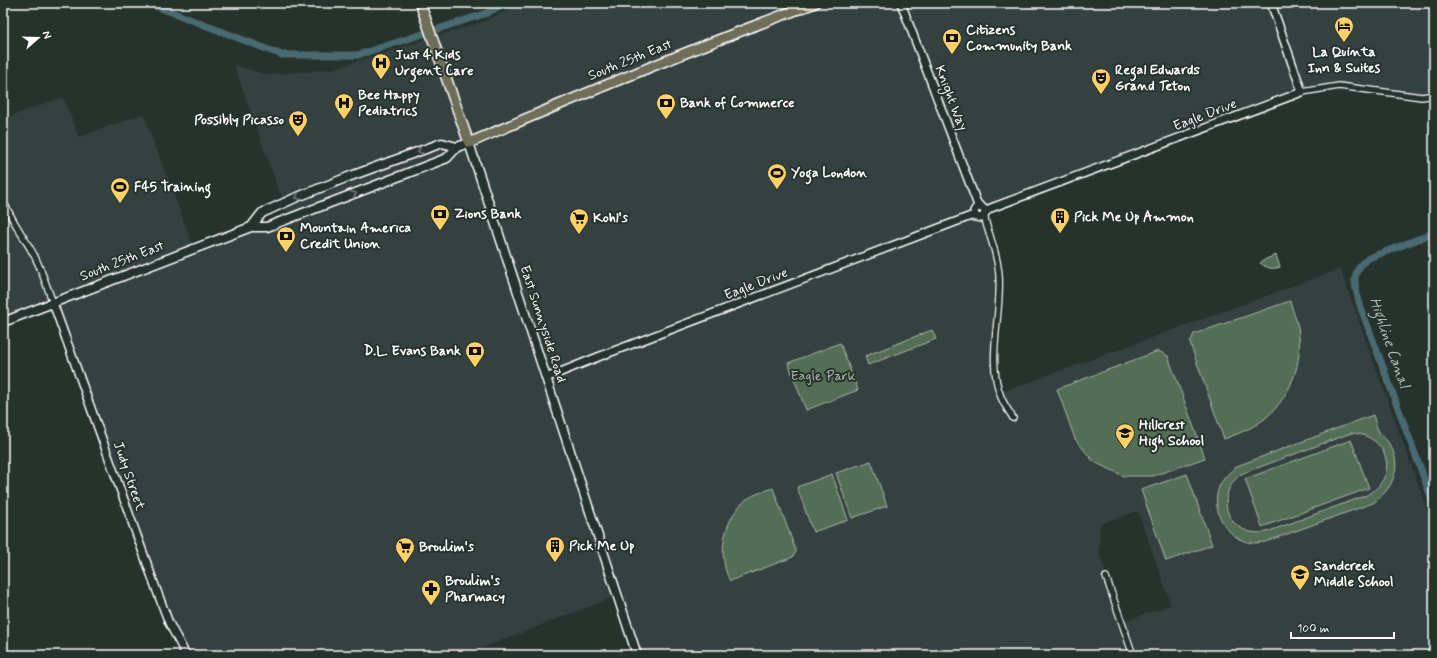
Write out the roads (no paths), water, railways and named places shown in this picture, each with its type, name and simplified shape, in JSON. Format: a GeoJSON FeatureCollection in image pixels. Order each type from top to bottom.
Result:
{"type":"FeatureCollection","features":[{"type":"Feature","properties":{"kind":"main road","name":"East Sunnyside Road"},"geometry":{"type":"LineString","coordinates":[[420,3],[469,143],[637,655]]}},
{"type":"Feature","properties":{"kind":"main road","name":"South 25th East"},"geometry":{"type":"LineString","coordinates":[[3,322],[251,227],[267,227],[447,158],[457,147],[598,88],[815,3]]}},
{"type":"Feature","properties":{"kind":"main road","name":"South 25th East"},"geometry":{"type":"LineString","coordinates":[[251,227],[262,213],[348,177],[442,143],[457,147]]}},
{"type":"Feature","properties":{"kind":"street","name":"Knight Way"},"geometry":{"type":"LineString","coordinates":[[901,3],[991,238],[999,274],[1000,300],[995,357],[996,381],[1002,400],[1013,418]]}},
{"type":"Feature","properties":{"kind":"street"},"geometry":{"type":"LineString","coordinates":[[1271,3],[1302,92]]}},
{"type":"Feature","properties":{"kind":"street","name":"Eagle Drive"},"geometry":{"type":"LineString","coordinates":[[546,378],[980,212],[1302,92],[1339,86],[1422,97],[1434,95]]}},
{"type":"Feature","properties":{"kind":"street"},"geometry":{"type":"LineString","coordinates":[[3,200],[42,272],[53,303]]}},
{"type":"Feature","properties":{"kind":"street","name":"Judy Street"},"geometry":{"type":"LineString","coordinates":[[53,303],[158,594],[169,623],[186,655]]}},
{"type":"Feature","properties":{"kind":"street"},"geometry":{"type":"LineString","coordinates":[[1106,577],[1133,655]]}},
{"type":"Feature","properties":{"kind":"waterway"},"geometry":{"type":"LineString","coordinates":[[148,3],[282,55],[358,55],[487,13],[506,3]]}},
{"type":"Feature","properties":{"kind":"waterway","name":"Highline Canal"},"geometry":{"type":"LineString","coordinates":[[1434,233],[1369,258],[1362,263],[1358,269],[1355,280],[1355,287],[1361,308],[1434,505]]}},
{"type":"Feature","properties":{"kind":"place","name":"La Quinta Inn & Suites"},"geometry":{"type":"Point","coordinates":[1344,43]}},
{"type":"Feature","properties":{"kind":"place","name":"Citizens Community Bank"},"geometry":{"type":"Point","coordinates":[952,55]}},
{"type":"Feature","properties":{"kind":"place","name":"Just 4 Kids Urgent Care"},"geometry":{"type":"Point","coordinates":[381,80]}},
{"type":"Feature","properties":{"kind":"place","name":"Regal Edwards Grand Teton"},"geometry":{"type":"Point","coordinates":[1101,95]}},
{"type":"Feature","properties":{"kind":"place","name":"Bee Happy Pediatrics"},"geometry":{"type":"Point","coordinates":[344,120]}},
{"type":"Feature","properties":{"kind":"place","name":"Bank of Commerce"},"geometry":{"type":"Point","coordinates":[666,120]}},
{"type":"Feature","properties":{"kind":"place","name":"Possibly Picasso"},"geometry":{"type":"Point","coordinates":[298,137]}},
{"type":"Feature","properties":{"kind":"place","name":"Yoga London"},"geometry":{"type":"Point","coordinates":[777,190]}},
{"type":"Feature","properties":{"kind":"place","name":"F45 Training"},"geometry":{"type":"Point","coordinates":[120,204]}},
{"type":"Feature","properties":{"kind":"place","name":"Zions Bank"},"geometry":{"type":"Point","coordinates":[440,231]}},
{"type":"Feature","properties":{"kind":"place","name":"Pick Me Up Ammon"},"geometry":{"type":"Point","coordinates":[1060,234]}},
{"type":"Feature","properties":{"kind":"place","name":"Kohl's"},"geometry":{"type":"Point","coordinates":[579,235]}},
{"type":"Feature","properties":{"kind":"place","name":"Mountain America Credit Union"},"geometry":{"type":"Point","coordinates":[286,253]}},
{"type":"Feature","properties":{"kind":"place","name":"D.L. Evans Bank"},"geometry":{"type":"Point","coordinates":[475,368]}},
{"type":"Feature","properties":{"kind":"place","name":"Hillcrest High School"},"geometry":{"type":"Point","coordinates":[1125,450]}},
{"type":"Feature","properties":{"kind":"place","name":"Pick Me Up"},"geometry":{"type":"Point","coordinates":[555,563]}},
{"type":"Feature","properties":{"kind":"place","name":"Broulim's"},"geometry":{"type":"Point","coordinates":[405,564]}},
{"type":"Feature","properties":{"kind":"place","name":"Sandcreek Middle School"},"geometry":{"type":"Point","coordinates":[1300,591]}},
{"type":"Feature","properties":{"kind":"place","name":"Broulim's Pharmacy"},"geometry":{"type":"Point","coordinates":[431,606]}},
{"type":"Feature","properties":{"kind":"park label","name":"Eagle Park"},"geometry":{"type":"Point","coordinates":[823,376]}}]}
